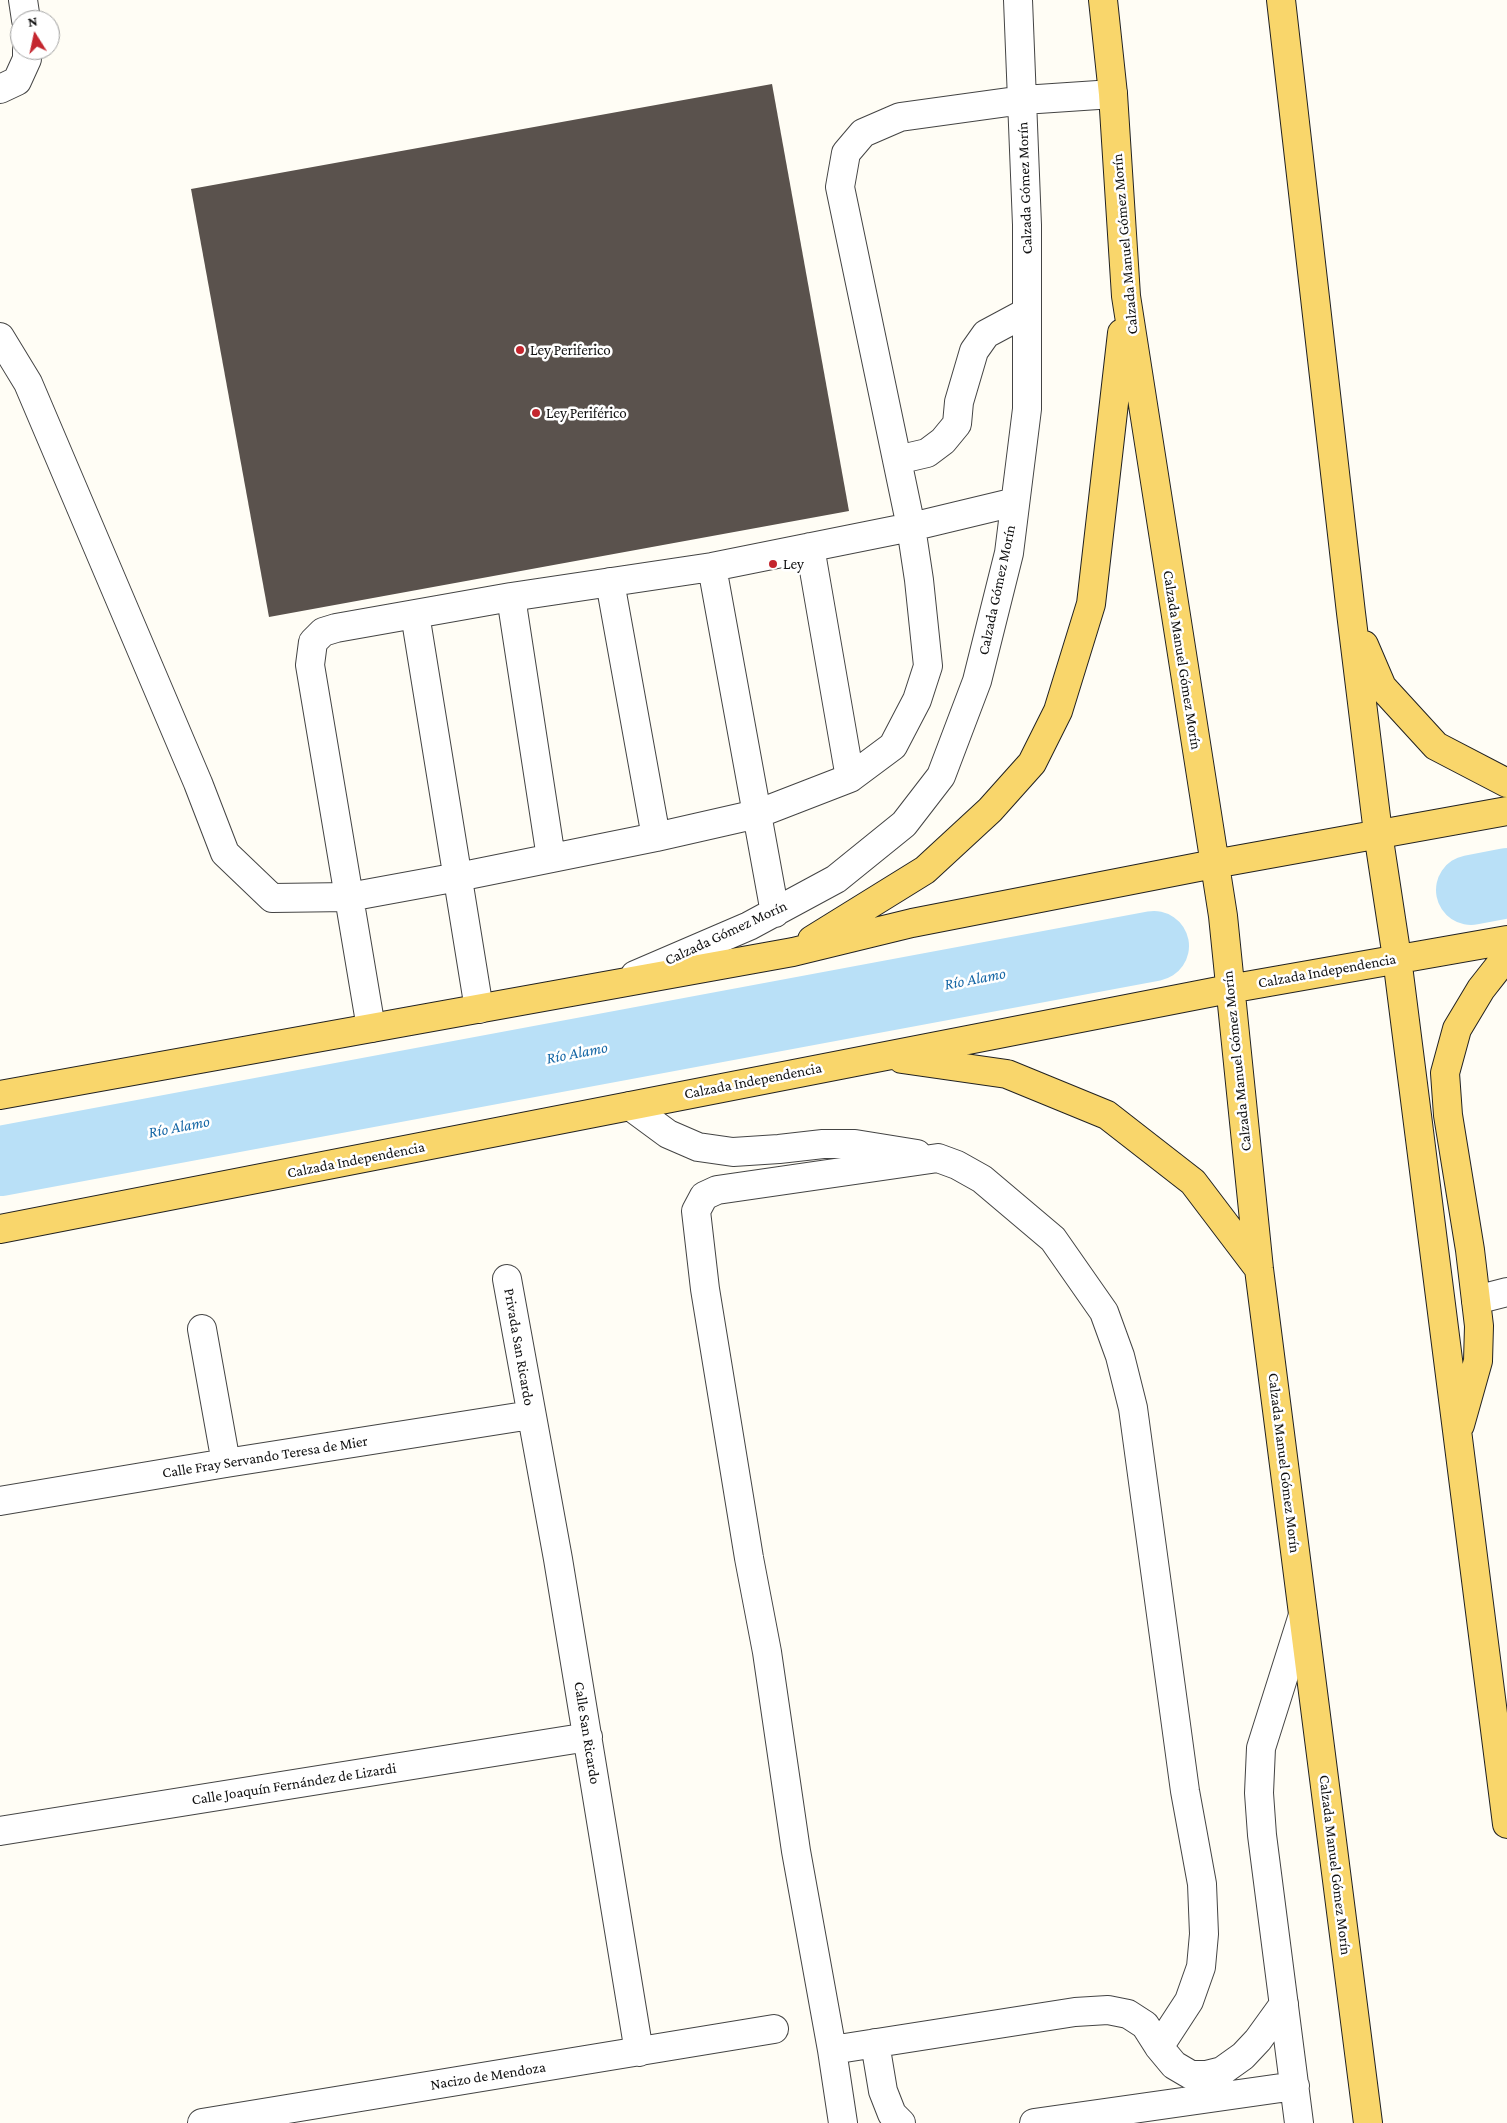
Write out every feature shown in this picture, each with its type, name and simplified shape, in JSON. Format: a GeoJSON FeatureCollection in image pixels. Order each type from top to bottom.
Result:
{"type":"FeatureCollection","features":[{"type":"Feature","properties":{"kind":"main road","name":"Calzada Manuel Gómez Morín"},"geometry":{"type":"LineString","coordinates":[[1103,0],[1113,94],[1126,296],[1223,916],[1259,1269],[1368,2123]]}},
{"type":"Feature","properties":{"kind":"main road"},"geometry":{"type":"LineString","coordinates":[[1281,0],[1378,833],[1397,958],[1507,1824]]}},
{"type":"Feature","properties":{"kind":"main road"},"geometry":{"type":"LineString","coordinates":[[793,952],[925,870],[990,810],[1032,763],[1058,711],[1091,604],[1126,296]]}},
{"type":"Feature","properties":{"kind":"main road"},"geometry":{"type":"LineString","coordinates":[[1351,613],[1382,687],[1436,746],[1507,783]]}},
{"type":"Feature","properties":{"kind":"main road"},"geometry":{"type":"LineString","coordinates":[[0,1095],[793,952],[912,923],[1378,833],[1507,811]]}},
{"type":"Feature","properties":{"kind":"main road","name":"Calzada Independencia"},"geometry":{"type":"LineString","coordinates":[[0,1230],[1229,989],[1507,940]]}},
{"type":"Feature","properties":{"kind":"main road"},"geometry":{"type":"LineString","coordinates":[[1457,1437],[1478,1361],[1479,1326],[1448,1115],[1445,1073],[1457,1029],[1481,989],[1507,956]]}},
{"type":"Feature","properties":{"kind":"main road"},"geometry":{"type":"LineString","coordinates":[[881,1056],[1007,1074],[1108,1115],[1193,1182],[1259,1269]]}},
{"type":"Feature","properties":{"kind":"street","name":"Calzada Gómez Morín"},"geometry":{"type":"LineString","coordinates":[[609,986],[749,926],[836,879],[904,824],[941,776],[977,681],[1009,552],[1027,409],[1027,225],[1018,0]]}},
{"type":"Feature","properties":{"kind":"street"},"geometry":{"type":"LineString","coordinates":[[0,89],[17,81],[27,60]]}},
{"type":"Feature","properties":{"kind":"street"},"geometry":{"type":"LineString","coordinates":[[0,337],[28,383],[198,783],[225,853],[272,898],[349,896],[458,877],[656,837],[757,814],[850,778],[893,746],[917,700],[928,666],[919,580],[911,528],[840,187],[846,153],[863,133],[900,117],[1022,100],[1113,94]]}},
{"type":"Feature","properties":{"kind":"street"},"geometry":{"type":"LineString","coordinates":[[897,460],[927,453],[943,440],[956,424],[959,402],[974,351],[986,334],[1027,312]]}},
{"type":"Feature","properties":{"kind":"street"},"geometry":{"type":"LineString","coordinates":[[371,1028],[310,665],[313,642],[323,632],[336,628],[511,597],[712,566],[911,528],[1015,502]]}},
{"type":"Feature","properties":{"kind":"street"},"geometry":{"type":"LineString","coordinates":[[810,547],[850,778]]}},
{"type":"Feature","properties":{"kind":"street"},"geometry":{"type":"LineString","coordinates":[[712,566],[774,913]]}},
{"type":"Feature","properties":{"kind":"street"},"geometry":{"type":"LineString","coordinates":[[610,582],[656,837]]}},
{"type":"Feature","properties":{"kind":"street"},"geometry":{"type":"LineString","coordinates":[[511,597],[551,858]]}},
{"type":"Feature","properties":{"kind":"street"},"geometry":{"type":"LineString","coordinates":[[415,614],[479,1009]]}},
{"type":"Feature","properties":{"kind":"street"},"geometry":{"type":"LineString","coordinates":[[630,1106],[668,1134],[698,1147],[733,1152],[823,1144],[855,1144],[894,1149],[938,1158],[957,1165],[982,1178],[1053,1239],[1104,1312],[1120,1356],[1133,1408],[1185,1792],[1202,1884],[1204,1934],[1201,1967],[1189,2001],[1159,2047]]}},
{"type":"Feature","properties":{"kind":"street"},"geometry":{"type":"LineString","coordinates":[[843,2123],[832,2050],[796,1851],[767,1652],[749,1558],[705,1289],[696,1211],[704,1196],[717,1190],[938,1158]]}},
{"type":"Feature","properties":{"kind":"street","name":"Privada San Ricardo"},"geometry":{"type":"LineString","coordinates":[[507,1279],[531,1415]]}},
{"type":"Feature","properties":{"kind":"street"},"geometry":{"type":"LineString","coordinates":[[1476,1300],[1507,1292]]}},
{"type":"Feature","properties":{"kind":"street"},"geometry":{"type":"LineString","coordinates":[[202,1328],[226,1463]]}},
{"type":"Feature","properties":{"kind":"street","name":"Calle Fray Servando Teresa de Mier"},"geometry":{"type":"LineString","coordinates":[[0,1501],[531,1415]]}},
{"type":"Feature","properties":{"kind":"street","name":"Calle San Ricardo"},"geometry":{"type":"LineString","coordinates":[[531,1415],[558,1559],[639,2052]]}},
{"type":"Feature","properties":{"kind":"street"},"geometry":{"type":"LineString","coordinates":[[1299,2123],[1262,1835],[1259,1793],[1260,1748],[1303,1615]]}},
{"type":"Feature","properties":{"kind":"street","name":"Calle Joaquín Fernández de Lizardi"},"geometry":{"type":"LineString","coordinates":[[0,1832],[588,1737]]}},
{"type":"Feature","properties":{"kind":"street"},"geometry":{"type":"LineString","coordinates":[[832,2050],[1075,2012],[1108,2010],[1128,2014],[1145,2025],[1159,2047],[1174,2065],[1190,2075],[1206,2075],[1222,2072],[1243,2056],[1258,2040],[1284,2004]]}},
{"type":"Feature","properties":{"kind":"street","name":"Nacizo de Mendoza"},"geometry":{"type":"LineString","coordinates":[[202,2123],[774,2029]]}},
{"type":"Feature","properties":{"kind":"street"},"geometry":{"type":"LineString","coordinates":[[875,2043],[883,2091],[892,2114],[901,2123]]}},
{"type":"Feature","properties":{"kind":"street"},"geometry":{"type":"LineString","coordinates":[[1034,2123],[1295,2086]]}},
{"type":"Feature","properties":{"kind":"building","name":"Ley Periferico"},"geometry":{"type":"Polygon","coordinates":[[[772,84],[849,511],[269,617],[191,189],[772,84]]]}},
{"type":"Feature","properties":{"kind":"waterway","name":"Río Alamo"},"geometry":{"type":"LineString","coordinates":[[1471,890],[1507,883]]}},
{"type":"Feature","properties":{"kind":"waterway","name":"Río Alamo"},"geometry":{"type":"LineString","coordinates":[[0,1161],[1154,946]]}},
{"type":"Feature","properties":{"kind":"place","name":"Ley Periferico"},"geometry":{"type":"Point","coordinates":[520,350]}},
{"type":"Feature","properties":{"kind":"place","name":"Ley Periférico"},"geometry":{"type":"Point","coordinates":[536,413]}},
{"type":"Feature","properties":{"kind":"place","name":"Ley"},"geometry":{"type":"Point","coordinates":[773,564]}}]}
